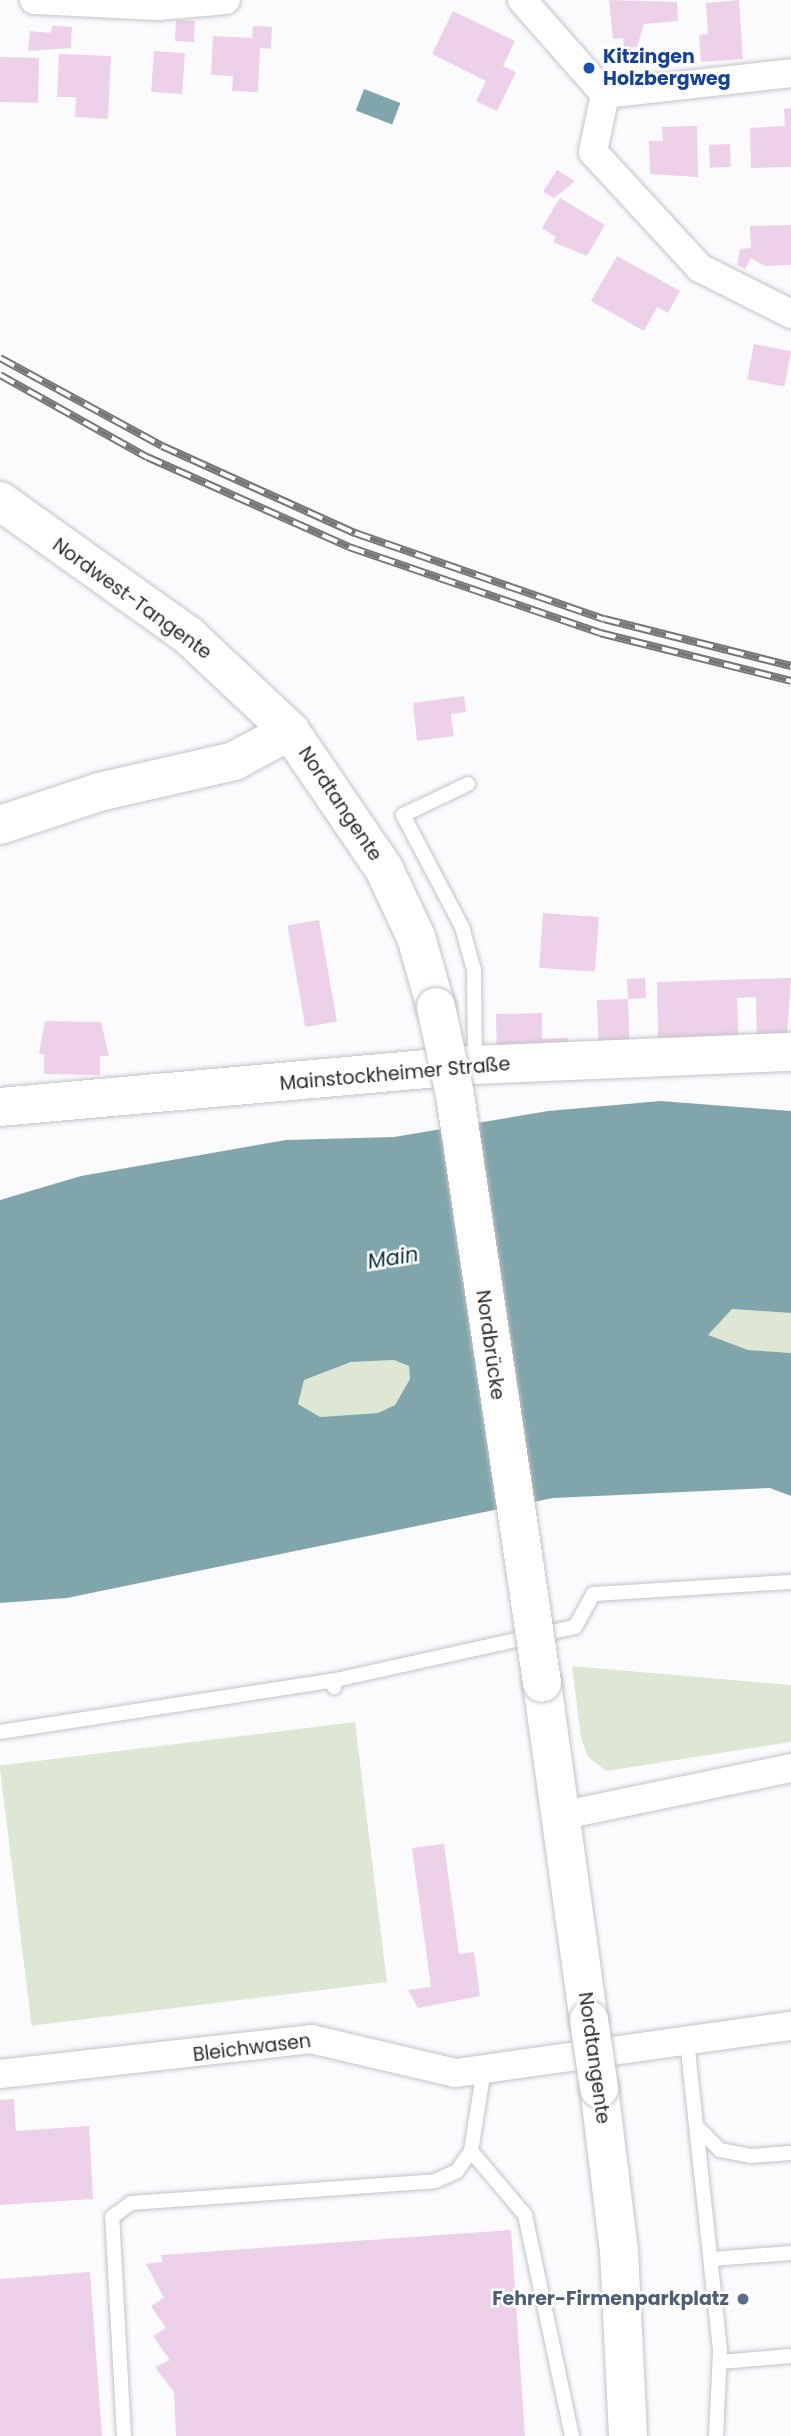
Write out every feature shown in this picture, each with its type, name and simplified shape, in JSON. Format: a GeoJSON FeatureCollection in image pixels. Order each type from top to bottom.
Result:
{"type":"FeatureCollection","features":[{"type":"Feature","properties":{"kind":"main road","name":"Nordwest-Tangente"},"geometry":{"type":"LineString","coordinates":[[0,501],[189,636],[290,731]]}},
{"type":"Feature","properties":{"kind":"main road","name":"Nordtangente"},"geometry":{"type":"LineString","coordinates":[[0,825],[99,792],[234,761],[290,731],[384,869],[416,937],[436,1007]]}},
{"type":"Feature","properties":{"kind":"main road","name":"Nordbrücke"},"geometry":{"type":"LineString","coordinates":[[436,1007],[542,1682]]}},
{"type":"Feature","properties":{"kind":"main road","name":"Mainstockheimer Straße"},"geometry":{"type":"LineString","coordinates":[[0,1107],[475,1065],[791,1052]]}},
{"type":"Feature","properties":{"kind":"main road","name":"Nordtangente"},"geometry":{"type":"LineString","coordinates":[[542,1682],[619,2251],[628,2436]]}},
{"type":"Feature","properties":{"kind":"street"},"geometry":{"type":"LineString","coordinates":[[34,0],[158,6],[226,0]]}},
{"type":"Feature","properties":{"kind":"street"},"geometry":{"type":"LineString","coordinates":[[522,0],[605,94]]}},
{"type":"Feature","properties":{"kind":"street"},"geometry":{"type":"LineString","coordinates":[[605,94],[791,73]]}},
{"type":"Feature","properties":{"kind":"street"},"geometry":{"type":"LineString","coordinates":[[605,94],[593,152],[700,268],[791,314]]}},
{"type":"Feature","properties":{"kind":"street"},"geometry":{"type":"LineString","coordinates":[[559,1816],[791,1768]]}},
{"type":"Feature","properties":{"kind":"street","name":"Bleichwasen"},"geometry":{"type":"LineString","coordinates":[[0,2074],[312,2039],[350,2044],[436,2073],[484,2069],[791,2026]]}},
{"type":"Feature","properties":{"kind":"lane"},"geometry":{"type":"LineString","coordinates":[[468,783],[403,815],[462,927],[474,970],[475,1065]]}},
{"type":"Feature","properties":{"kind":"lane"},"geometry":{"type":"LineString","coordinates":[[0,1732],[332,1684],[575,1627],[593,1594],[791,1582]]}},
{"type":"Feature","properties":{"kind":"lane"},"geometry":{"type":"LineString","coordinates":[[687,2041],[712,2259],[720,2362],[716,2436]]}},
{"type":"Feature","properties":{"kind":"lane"},"geometry":{"type":"LineString","coordinates":[[124,2436],[112,2217],[131,2203],[435,2181],[457,2171],[471,2151],[484,2069]]}},
{"type":"Feature","properties":{"kind":"lane"},"geometry":{"type":"LineString","coordinates":[[697,2127],[720,2150],[750,2156],[791,2153]]}},
{"type":"Feature","properties":{"kind":"lane"},"geometry":{"type":"LineString","coordinates":[[471,2151],[525,2215],[572,2436]]}},
{"type":"Feature","properties":{"kind":"lane"},"geometry":{"type":"LineString","coordinates":[[712,2259],[791,2253]]}},
{"type":"Feature","properties":{"kind":"lane"},"geometry":{"type":"LineString","coordinates":[[720,2362],[791,2356]]}},
{"type":"Feature","properties":{"kind":"green space"},"geometry":{"type":"Polygon","coordinates":[[[731,1309],[791,1313],[791,1353],[748,1350],[707,1335],[731,1309]]]}},
{"type":"Feature","properties":{"kind":"green space"},"geometry":{"type":"Polygon","coordinates":[[[394,1360],[409,1366],[410,1379],[395,1405],[378,1413],[320,1417],[298,1404],[304,1380],[351,1362],[394,1360]]]}},
{"type":"Feature","properties":{"kind":"green space"},"geometry":{"type":"Polygon","coordinates":[[[572,1666],[791,1685],[791,1742],[606,1771],[588,1757],[581,1738],[572,1666]]]}},
{"type":"Feature","properties":{"kind":"green space"},"geometry":{"type":"Polygon","coordinates":[[[355,1722],[387,1982],[32,2026],[0,1766],[355,1722]]]}},
{"type":"Feature","properties":{"kind":"water"},"geometry":{"type":"Polygon","coordinates":[[[364,89],[400,103],[392,124],[356,110],[364,89]]]}},
{"type":"Feature","properties":{"kind":"water","name":"Main"},"geometry":{"type":"Polygon","coordinates":[[[661,1101],[791,1111],[791,1313],[732,1309],[708,1335],[748,1350],[791,1353],[791,1496],[770,1488],[553,1498],[67,1598],[0,1603],[0,1200],[81,1176],[286,1140],[394,1137],[548,1111],[661,1101]],[[394,1360],[351,1362],[304,1380],[298,1404],[320,1417],[378,1413],[395,1405],[410,1379],[409,1366],[394,1360]]]}},
{"type":"Feature","properties":{"kind":"building"},"geometry":{"type":"Polygon","coordinates":[[[609,0],[677,2],[678,21],[644,24],[637,47],[624,48],[623,38],[613,39],[609,0]]]}},
{"type":"Feature","properties":{"kind":"building"},"geometry":{"type":"Polygon","coordinates":[[[739,0],[743,59],[701,62],[699,35],[708,34],[706,3],[739,0]]]}},
{"type":"Feature","properties":{"kind":"building"},"geometry":{"type":"Polygon","coordinates":[[[453,11],[515,41],[503,66],[516,72],[497,111],[476,101],[486,81],[432,54],[453,11]]]}},
{"type":"Feature","properties":{"kind":"building"},"geometry":{"type":"Polygon","coordinates":[[[176,20],[195,21],[194,42],[175,41],[176,20]]]}},
{"type":"Feature","properties":{"kind":"building"},"geometry":{"type":"Polygon","coordinates":[[[52,26],[72,27],[71,48],[28,51],[30,31],[51,33],[52,26]]]}},
{"type":"Feature","properties":{"kind":"building"},"geometry":{"type":"Polygon","coordinates":[[[253,26],[272,27],[271,49],[260,48],[258,92],[232,91],[233,76],[211,75],[213,36],[252,38],[253,26]]]}},
{"type":"Feature","properties":{"kind":"building"},"geometry":{"type":"Polygon","coordinates":[[[154,51],[185,53],[182,94],[151,92],[154,51]]]}},
{"type":"Feature","properties":{"kind":"building"},"geometry":{"type":"Polygon","coordinates":[[[59,54],[111,56],[108,119],[75,117],[76,97],[57,97],[59,54]]]}},
{"type":"Feature","properties":{"kind":"building"},"geometry":{"type":"Polygon","coordinates":[[[0,57],[39,58],[38,103],[0,102],[0,57]]]}},
{"type":"Feature","properties":{"kind":"building"},"geometry":{"type":"Polygon","coordinates":[[[791,108],[791,167],[751,168],[750,128],[785,126],[784,109],[791,108]]]}},
{"type":"Feature","properties":{"kind":"building"},"geometry":{"type":"Polygon","coordinates":[[[697,126],[698,177],[650,174],[649,141],[663,141],[662,127],[697,126]]]}},
{"type":"Feature","properties":{"kind":"building"},"geometry":{"type":"Polygon","coordinates":[[[730,144],[731,167],[710,168],[709,145],[730,144]]]}},
{"type":"Feature","properties":{"kind":"building"},"geometry":{"type":"Polygon","coordinates":[[[557,170],[575,181],[554,198],[543,192],[557,170]]]}},
{"type":"Feature","properties":{"kind":"building"},"geometry":{"type":"Polygon","coordinates":[[[560,198],[605,225],[587,256],[553,242],[556,237],[542,228],[560,198]]]}},
{"type":"Feature","properties":{"kind":"building"},"geometry":{"type":"Polygon","coordinates":[[[791,225],[791,265],[765,266],[751,258],[745,269],[737,265],[740,249],[751,248],[750,226],[791,225]]]}},
{"type":"Feature","properties":{"kind":"building"},"geometry":{"type":"Polygon","coordinates":[[[617,256],[680,291],[668,313],[657,307],[644,331],[591,301],[617,256]]]}},
{"type":"Feature","properties":{"kind":"building"},"geometry":{"type":"Polygon","coordinates":[[[754,344],[791,351],[784,387],[747,379],[754,344]]]}},
{"type":"Feature","properties":{"kind":"building"},"geometry":{"type":"Polygon","coordinates":[[[464,696],[466,712],[451,714],[454,736],[417,741],[413,703],[464,696]]]}},
{"type":"Feature","properties":{"kind":"building"},"geometry":{"type":"Polygon","coordinates":[[[543,913],[599,917],[595,972],[539,968],[543,913]]]}},
{"type":"Feature","properties":{"kind":"building"},"geometry":{"type":"Polygon","coordinates":[[[319,920],[337,1021],[305,1027],[287,926],[319,920]]]}},
{"type":"Feature","properties":{"kind":"building"},"geometry":{"type":"Polygon","coordinates":[[[645,978],[646,998],[628,999],[627,979],[645,978]]]}},
{"type":"Feature","properties":{"kind":"building"},"geometry":{"type":"Polygon","coordinates":[[[791,978],[786,1049],[757,1049],[756,997],[737,998],[739,1053],[674,1055],[673,1037],[658,1038],[657,982],[791,978]]]}},
{"type":"Feature","properties":{"kind":"building"},"geometry":{"type":"Polygon","coordinates":[[[628,999],[630,1057],[599,1058],[597,1000],[628,999]]]}},
{"type":"Feature","properties":{"kind":"building"},"geometry":{"type":"Polygon","coordinates":[[[542,1013],[542,1039],[568,1038],[569,1056],[497,1058],[496,1014],[542,1013]]]}},
{"type":"Feature","properties":{"kind":"building"},"geometry":{"type":"Polygon","coordinates":[[[45,1021],[101,1022],[109,1056],[100,1056],[100,1075],[44,1074],[44,1054],[39,1054],[45,1021]]]}},
{"type":"Feature","properties":{"kind":"building"},"geometry":{"type":"Polygon","coordinates":[[[444,1844],[459,1954],[474,1952],[480,1996],[418,2008],[408,1990],[431,1987],[412,1848],[444,1844]]]}},
{"type":"Feature","properties":{"kind":"building"},"geometry":{"type":"Polygon","coordinates":[[[14,2099],[16,2131],[89,2126],[93,2199],[0,2205],[0,2100],[14,2099]]]}},
{"type":"Feature","properties":{"kind":"building"},"geometry":{"type":"Polygon","coordinates":[[[511,2230],[525,2436],[176,2436],[174,2392],[155,2367],[170,2360],[153,2336],[166,2328],[151,2306],[164,2298],[146,2264],[162,2262],[161,2255],[511,2230]]]}},
{"type":"Feature","properties":{"kind":"building"},"geometry":{"type":"Polygon","coordinates":[[[90,2272],[102,2436],[0,2436],[0,2279],[90,2272]]]}},
{"type":"Feature","properties":{"kind":"railway"},"geometry":{"type":"LineString","coordinates":[[0,358],[162,446],[355,533],[604,619],[791,666]]}},
{"type":"Feature","properties":{"kind":"railway"},"geometry":{"type":"LineString","coordinates":[[0,375],[147,457],[349,547],[600,633],[791,681]]}},
{"type":"Feature","properties":{"kind":"place","name":"Kitzingen Holzbergweg"},"geometry":{"type":"Point","coordinates":[589,68]}},
{"type":"Feature","properties":{"kind":"place","name":"Fehrer-Firmenparkplatz"},"geometry":{"type":"Point","coordinates":[743,2299]}}]}
